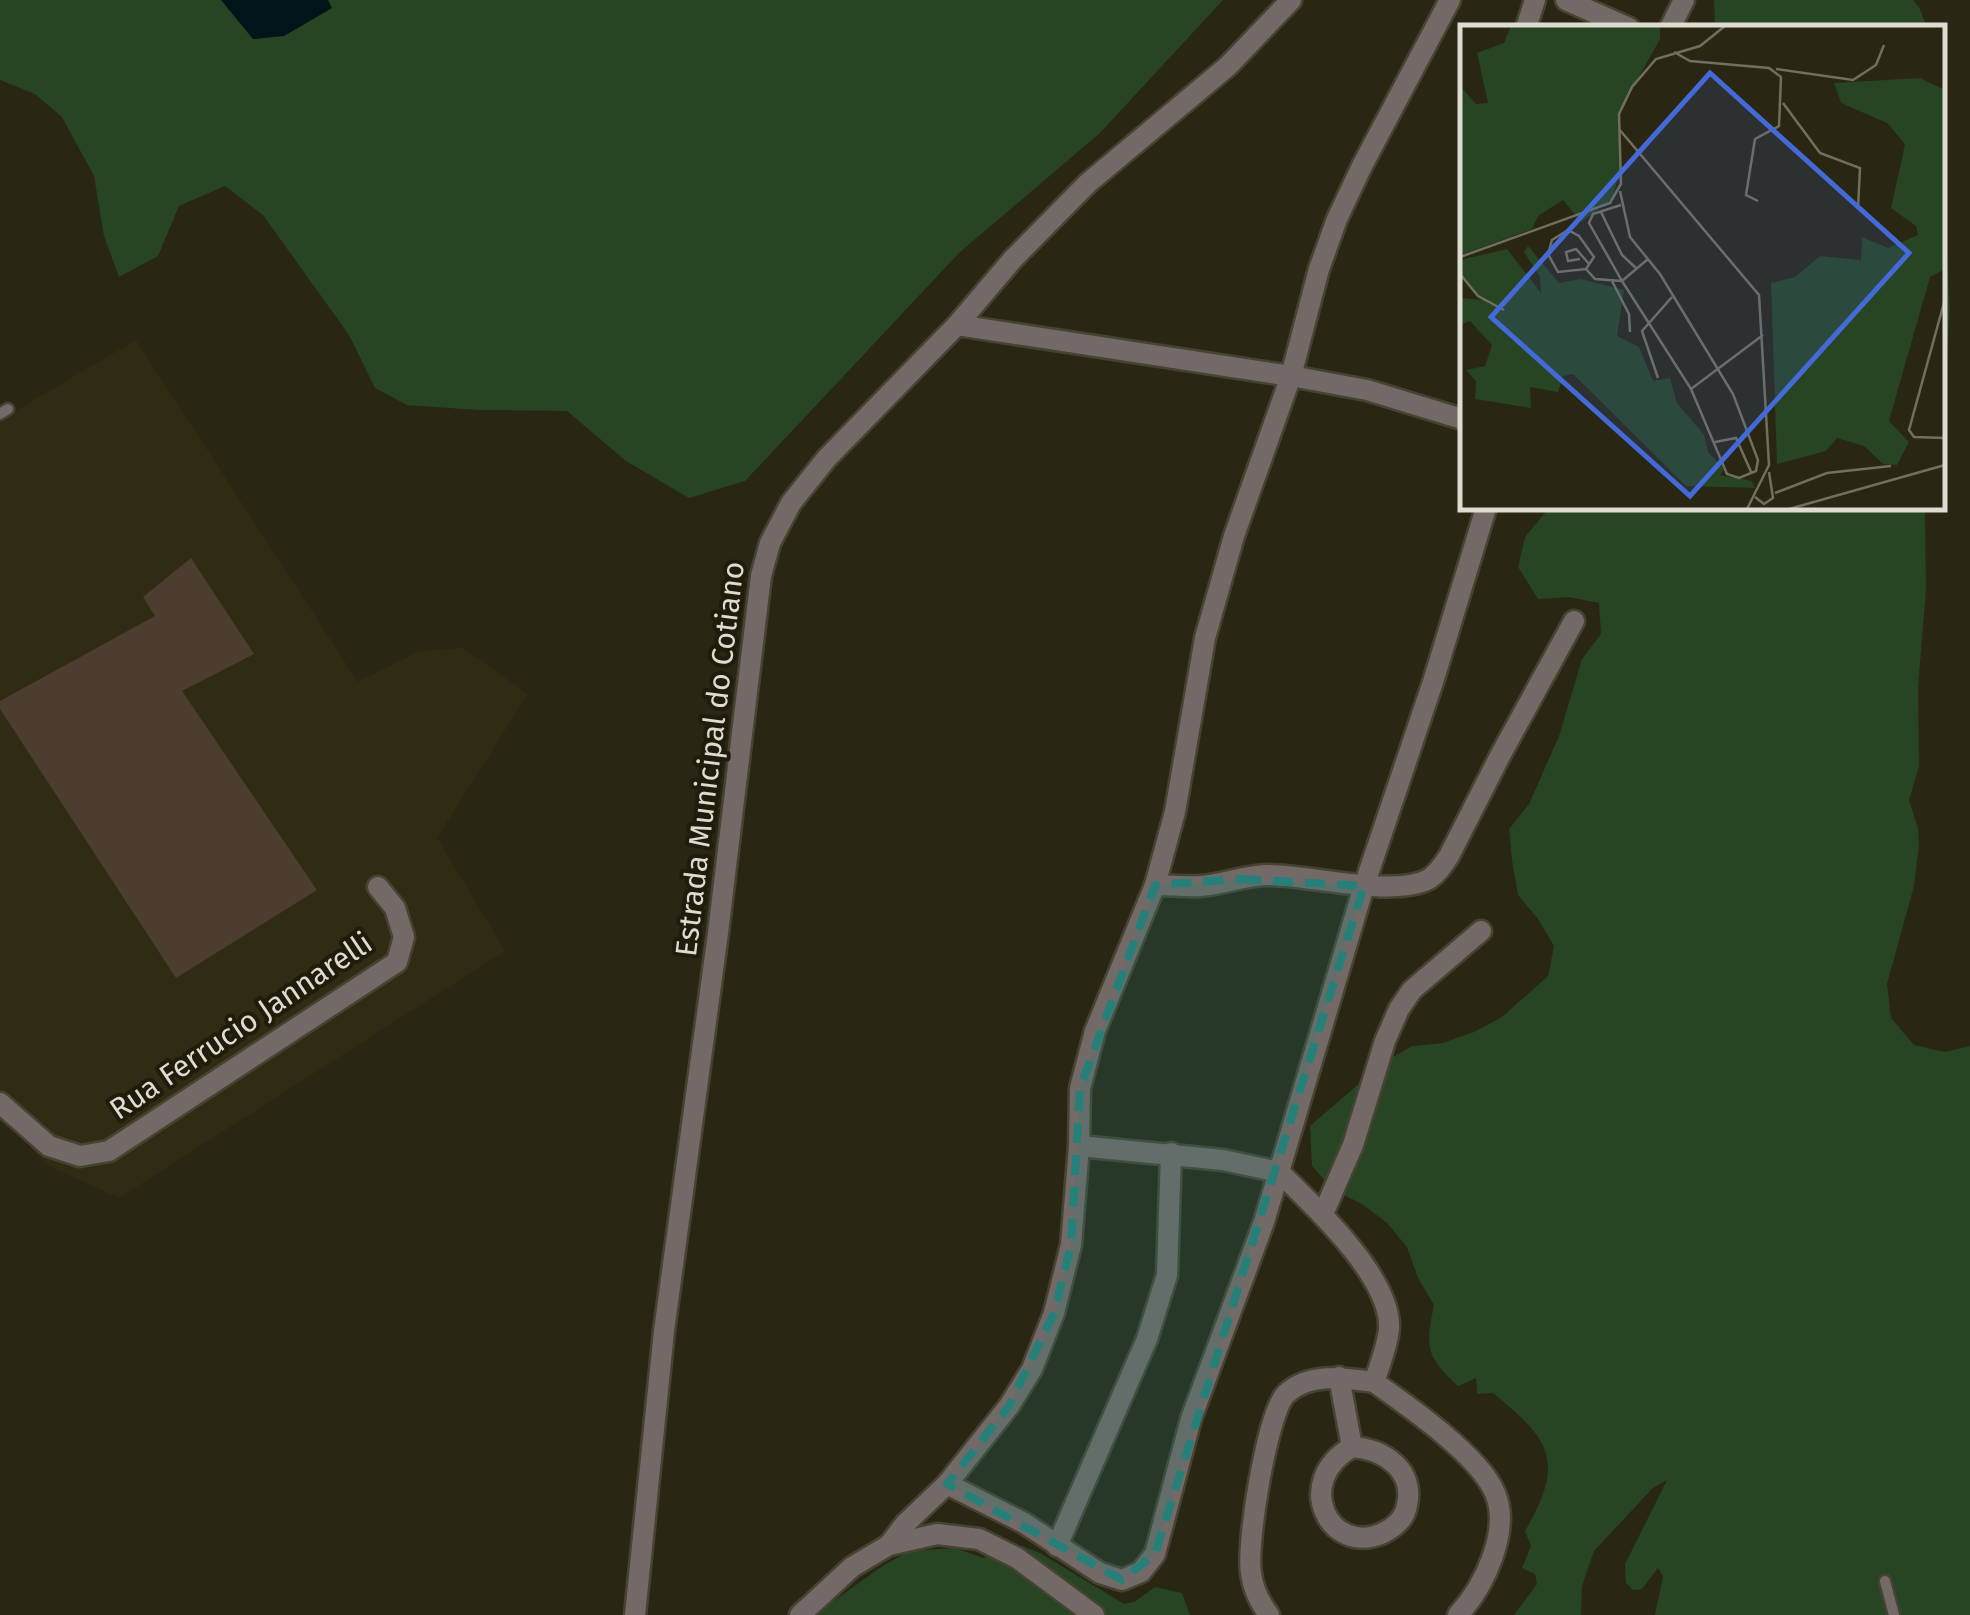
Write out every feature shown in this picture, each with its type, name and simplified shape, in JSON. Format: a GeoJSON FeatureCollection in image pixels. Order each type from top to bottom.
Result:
{"type":"FeatureCollection","features":[{"type":"Feature","properties":{"kind":"street","name":"Estrada Municipal do Cotiano"},"geometry":{"type":"LineString","coordinates":[[635,1615],[664,1331],[761,576],[770,543],[791,503],[828,458],[957,325],[1013,259],[1088,183],[1228,66],[1291,0]]}},
{"type":"Feature","properties":{"kind":"street"},"geometry":{"type":"LineString","coordinates":[[889,1545],[981,1444],[1032,1369],[1054,1314],[1070,1245],[1080,1088],[1095,1030],[1154,885],[1174,812],[1205,638],[1234,536],[1292,376],[1337,219],[1450,0]]}},
{"type":"Feature","properties":{"kind":"street"},"geometry":{"type":"LineString","coordinates":[[1527,25],[1535,0]]}},
{"type":"Feature","properties":{"kind":"street"},"geometry":{"type":"LineString","coordinates":[[1566,0],[1622,25]]}},
{"type":"Feature","properties":{"kind":"street"},"geometry":{"type":"LineString","coordinates":[[1672,25],[1684,0]]}},
{"type":"Feature","properties":{"kind":"street"},"geometry":{"type":"LineString","coordinates":[[957,325],[1367,390],[1460,419]]}},
{"type":"Feature","properties":{"kind":"street"},"geometry":{"type":"LineString","coordinates":[[947,1484],[1024,1524],[1100,1573],[1122,1580],[1141,1572],[1155,1554],[1192,1420],[1264,1222],[1364,886],[1485,510]]}},
{"type":"Feature","properties":{"kind":"street"},"geometry":{"type":"LineString","coordinates":[[1154,885],[1200,886],[1265,875],[1364,886],[1410,885],[1426,880],[1438,872],[1449,856],[1574,621]]}},
{"type":"Feature","properties":{"kind":"street","name":"Rua Ferrucio Jannarelli"},"geometry":{"type":"LineString","coordinates":[[0,1103],[49,1146],[80,1156],[110,1151],[396,962],[404,937],[395,908],[378,887]]}},
{"type":"Feature","properties":{"kind":"street"},"geometry":{"type":"LineString","coordinates":[[1323,1214],[1353,1145],[1399,1009],[1412,990],[1481,931]]}},
{"type":"Feature","properties":{"kind":"street"},"geometry":{"type":"LineString","coordinates":[[1079,1146],[1171,1153],[1280,1172],[1323,1214],[1354,1252],[1385,1301],[1389,1326],[1374,1382]]}},
{"type":"Feature","properties":{"kind":"street"},"geometry":{"type":"LineString","coordinates":[[1057,1546],[1147,1339],[1167,1275],[1171,1153]]}},
{"type":"Feature","properties":{"kind":"street"},"geometry":{"type":"LineString","coordinates":[[1339,1377],[1352,1447]]}},
{"type":"Feature","properties":{"kind":"street"},"geometry":{"type":"LineString","coordinates":[[1269,1615],[1260,1602],[1251,1573],[1250,1547],[1274,1416],[1284,1395],[1302,1383],[1339,1377],[1374,1382],[1456,1445],[1496,1494],[1499,1523],[1485,1579],[1458,1615]]}},
{"type":"Feature","properties":{"kind":"street"},"geometry":{"type":"LineString","coordinates":[[1352,1447],[1371,1448],[1390,1459],[1404,1474],[1410,1492],[1406,1512],[1394,1528],[1376,1536],[1358,1538],[1342,1532],[1321,1507],[1321,1488],[1328,1470],[1336,1456],[1352,1447]]}},
{"type":"Feature","properties":{"kind":"street"},"geometry":{"type":"LineString","coordinates":[[800,1615],[852,1566],[889,1545],[937,1534],[979,1539],[1017,1558],[1094,1615]]}},
{"type":"Feature","properties":{"kind":"lane"},"geometry":{"type":"LineString","coordinates":[[1885,1581],[1894,1615]]}},
{"type":"Feature","properties":{"kind":"highlighted area"},"geometry":{"type":"Polygon","coordinates":[[[1241,879],[1364,886],[1155,1554],[1122,1580],[947,1484],[1009,1406],[1054,1313],[1071,1245],[1080,1088],[1155,885],[1241,879]]]}},
{"type":"Feature","properties":{"kind":"shaded area"},"geometry":{"type":"Polygon","coordinates":[[[221,0],[328,0],[332,8],[284,36],[253,39],[221,0]]]}},
{"type":"Feature","properties":{"kind":"shaded area"},"geometry":{"type":"Polygon","coordinates":[[[136,340],[358,682],[420,651],[463,648],[528,694],[437,838],[505,951],[119,1198],[47,1165],[0,1115],[0,420],[136,340]]]}},
{"type":"Feature","properties":{"kind":"green space"},"geometry":{"type":"Polygon","coordinates":[[[0,0],[1223,0],[1100,133],[960,252],[745,481],[689,498],[626,461],[567,411],[407,405],[375,388],[349,335],[263,215],[225,186],[179,206],[158,256],[119,277],[104,236],[94,176],[62,117],[35,94],[0,80],[0,0]]]}},
{"type":"Feature","properties":{"kind":"green space"},"geometry":{"type":"Polygon","coordinates":[[[1714,0],[1913,0],[1926,25],[1715,25],[1714,0]]]}},
{"type":"Feature","properties":{"kind":"green space"},"geometry":{"type":"Polygon","coordinates":[[[1945,228],[1950,308],[1945,377],[1945,228]]]}},
{"type":"Feature","properties":{"kind":"green space"},"geometry":{"type":"Polygon","coordinates":[[[1547,510],[1925,510],[1919,766],[1909,800],[1919,845],[1914,886],[1887,984],[1891,1018],[1914,1045],[1945,1052],[1970,1046],[1970,1615],[1655,1615],[1663,1576],[1658,1568],[1642,1589],[1633,1590],[1626,1583],[1625,1564],[1667,1480],[1653,1488],[1594,1551],[1582,1586],[1581,1615],[1514,1615],[1537,1584],[1535,1574],[1522,1568],[1531,1546],[1525,1531],[1538,1507],[1548,1470],[1540,1440],[1493,1393],[1477,1394],[1476,1378],[1458,1386],[1439,1367],[1429,1342],[1434,1305],[1418,1278],[1407,1247],[1387,1223],[1362,1204],[1332,1189],[1312,1166],[1310,1126],[1384,1062],[1412,1046],[1443,1043],[1474,1032],[1502,1017],[1548,976],[1554,946],[1518,895],[1509,829],[1529,804],[1559,736],[1582,659],[1601,634],[1599,603],[1569,597],[1538,599],[1518,567],[1525,537],[1547,510]]]}},
{"type":"Feature","properties":{"kind":"green space"},"geometry":{"type":"Polygon","coordinates":[[[1022,1546],[1124,1604],[1134,1602],[1155,1587],[1182,1593],[1190,1615],[814,1615],[910,1551],[955,1548],[983,1558],[1022,1546]]]}},
{"type":"Feature","properties":{"kind":"building"},"geometry":{"type":"Polygon","coordinates":[[[191,558],[254,654],[182,691],[317,890],[176,978],[0,709],[0,701],[155,616],[143,597],[191,558]]]}}]}
